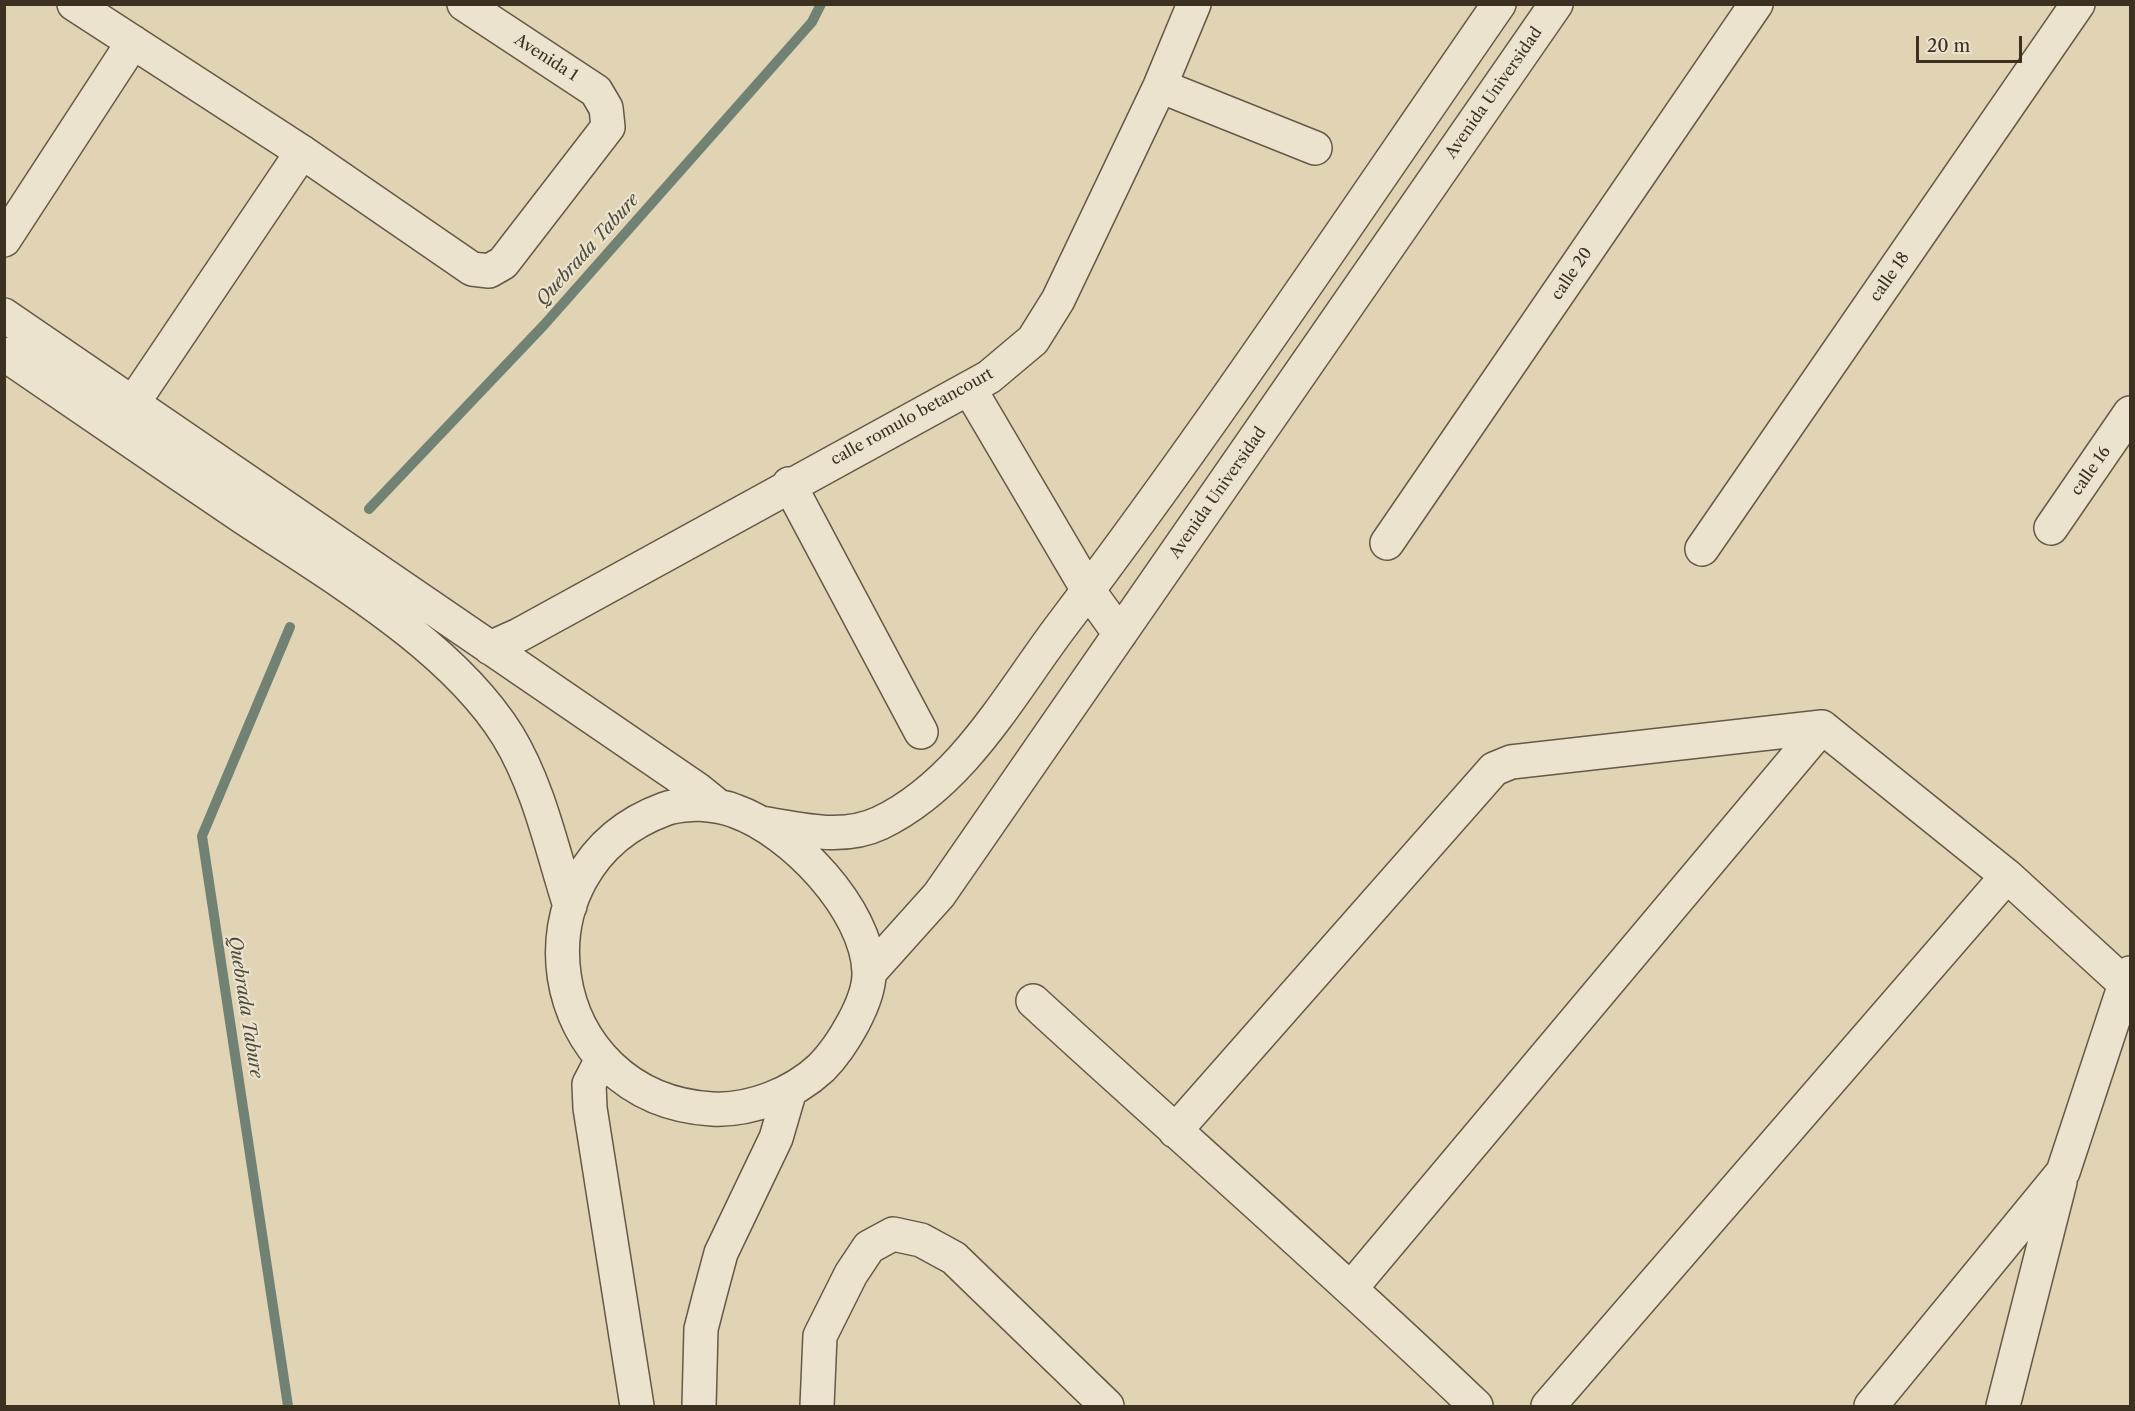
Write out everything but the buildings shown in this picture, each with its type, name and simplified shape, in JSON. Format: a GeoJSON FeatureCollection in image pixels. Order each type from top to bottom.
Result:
{"type":"FeatureCollection","features":[{"type":"Feature","properties":{"kind":"street"},"geometry":{"type":"LineString","coordinates":[[74,4],[302,152],[133,403]]}},
{"type":"Feature","properties":{"kind":"street","name":"Avenida 1"},"geometry":{"type":"LineString","coordinates":[[302,152],[472,268],[489,271],[503,263],[608,127],[606,108],[596,91],[464,4]]}},
{"type":"Feature","properties":{"kind":"street","name":"calle romulo betancourt"},"geometry":{"type":"LineString","coordinates":[[490,648],[519,635],[789,484],[969,388],[1033,340],[1058,300],[1160,86],[1194,4]]}},
{"type":"Feature","properties":{"kind":"street","name":"Avenida Universidad"},"geometry":{"type":"LineString","coordinates":[[869,973],[939,895],[1556,4]]}},
{"type":"Feature","properties":{"kind":"street","name":"calle 20"},"geometry":{"type":"LineString","coordinates":[[1387,543],[1756,4]]}},
{"type":"Feature","properties":{"kind":"street","name":"calle 18"},"geometry":{"type":"LineString","coordinates":[[1702,549],[2078,4]]}},
{"type":"Feature","properties":{"kind":"street"},"geometry":{"type":"LineString","coordinates":[[761,823],[834,834],[857,831],[880,823],[928,792],[967,754],[1124,543],[1487,8]]}},
{"type":"Feature","properties":{"kind":"street"},"geometry":{"type":"LineString","coordinates":[[4,240],[133,42]]}},
{"type":"Feature","properties":{"kind":"street"},"geometry":{"type":"LineString","coordinates":[[1160,86],[1315,148]]}},
{"type":"Feature","properties":{"kind":"street"},"geometry":{"type":"LineString","coordinates":[[4,315],[324,531],[697,789],[718,806]]}},
{"type":"Feature","properties":{"kind":"street"},"geometry":{"type":"LineString","coordinates":[[4,354],[359,595],[432,651],[479,699],[507,736],[526,774],[570,906]]}},
{"type":"Feature","properties":{"kind":"street"},"geometry":{"type":"LineString","coordinates":[[969,388],[1088,590],[1120,634]]}},
{"type":"Feature","properties":{"kind":"street","name":"calle 16"},"geometry":{"type":"LineString","coordinates":[[2051,528],[2130,413]]}},
{"type":"Feature","properties":{"kind":"street"},"geometry":{"type":"LineString","coordinates":[[789,484],[921,732]]}},
{"type":"Feature","properties":{"kind":"street"},"geometry":{"type":"LineString","coordinates":[[1352,1287],[1822,727]]}},
{"type":"Feature","properties":{"kind":"street"},"geometry":{"type":"LineString","coordinates":[[1175,1131],[1494,770],[1511,762],[1822,727],[2007,876],[2128,980],[2063,1172],[2003,1407]]}},
{"type":"Feature","properties":{"kind":"street"},"geometry":{"type":"LineString","coordinates":[[698,804],[718,806],[735,810],[761,823],[812,864],[836,890],[852,912],[869,973],[860,1008],[844,1041],[820,1069],[790,1090],[759,1103],[725,1110],[691,1108],[658,1099],[628,1082],[602,1059],[578,1026],[565,987],[562,946],[570,906],[585,874],[606,846],[634,824],[666,808],[698,804]]}},
{"type":"Feature","properties":{"kind":"street"},"geometry":{"type":"LineString","coordinates":[[1548,1407],[2007,876]]}},
{"type":"Feature","properties":{"kind":"street"},"geometry":{"type":"LineString","coordinates":[[1033,1001],[1175,1131],[1352,1287],[1476,1407]]}},
{"type":"Feature","properties":{"kind":"street"},"geometry":{"type":"LineString","coordinates":[[602,1059],[589,1084],[590,1108],[637,1407]]}},
{"type":"Feature","properties":{"kind":"street"},"geometry":{"type":"LineString","coordinates":[[699,1407],[701,1329],[710,1293],[722,1253],[776,1138],[790,1090]]}},
{"type":"Feature","properties":{"kind":"street"},"geometry":{"type":"LineString","coordinates":[[1871,1407],[2063,1172]]}},
{"type":"Feature","properties":{"kind":"street"},"geometry":{"type":"LineString","coordinates":[[817,1407],[820,1336],[851,1274],[869,1247],[893,1234],[921,1240],[954,1258],[1107,1407]]}},
{"type":"Feature","properties":{"kind":"waterway","name":"Quebrada Tabure"},"geometry":{"type":"LineString","coordinates":[[369,509],[544,325],[812,22],[821,4]]}},
{"type":"Feature","properties":{"kind":"waterway","name":"Quebrada Tabure"},"geometry":{"type":"LineString","coordinates":[[288,1406],[202,836],[290,627]]}}]}
